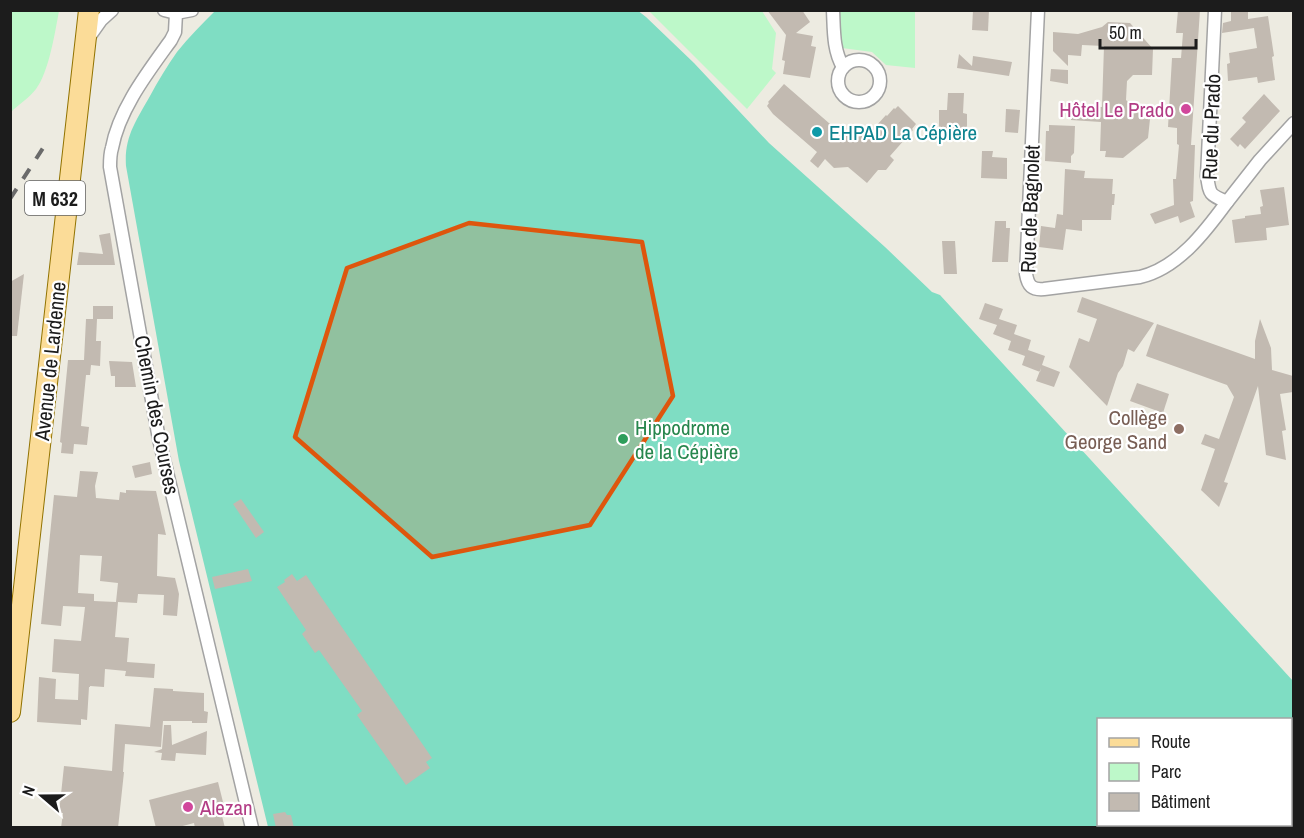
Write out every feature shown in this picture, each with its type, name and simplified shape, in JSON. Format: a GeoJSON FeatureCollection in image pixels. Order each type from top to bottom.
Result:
{"type":"FeatureCollection","features":[{"type":"Feature","properties":{"kind":"main road","name":"Avenue de Lardenne"},"geometry":{"type":"LineString","coordinates":[[10,634],[48,299],[51,232],[77,10]]}},
{"type":"Feature","properties":{"kind":"main road","name":"Avenue de Lardenne"},"geometry":{"type":"LineString","coordinates":[[11,710],[89,10]]}},
{"type":"Feature","properties":{"kind":"street"},"geometry":{"type":"LineString","coordinates":[[84,46],[101,20],[112,10]]}},
{"type":"Feature","properties":{"kind":"street"},"geometry":{"type":"LineString","coordinates":[[170,12],[192,10]]}},
{"type":"Feature","properties":{"kind":"street"},"geometry":{"type":"LineString","coordinates":[[833,10],[837,56],[843,67]]}},
{"type":"Feature","properties":{"kind":"street","name":"Rue de Bagnolet"},"geometry":{"type":"LineString","coordinates":[[1038,10],[1027,282],[1037,290],[1153,274],[1169,266],[1202,234],[1227,202]]}},
{"type":"Feature","properties":{"kind":"street","name":"Rue du Prado"},"geometry":{"type":"LineString","coordinates":[[1215,10],[1207,176],[1212,196],[1227,202],[1293,123]]}},
{"type":"Feature","properties":{"kind":"street","name":"Chemin des Courses"},"geometry":{"type":"LineString","coordinates":[[170,12],[175,32],[137,87],[117,129],[110,167],[159,439],[252,828]]}},
{"type":"Feature","properties":{"kind":"highlighted area"},"geometry":{"type":"Polygon","coordinates":[[[469,223],[642,242],[673,396],[590,525],[432,557],[295,437],[347,268],[469,223]]]}},
{"type":"Feature","properties":{"kind":"green space"},"geometry":{"type":"Polygon","coordinates":[[[11,10],[59,11],[51,51],[41,82],[11,112],[11,10]]]}},
{"type":"Feature","properties":{"kind":"green space","name":"Hippodrome de la Cépière"},"geometry":{"type":"Polygon","coordinates":[[[637,10],[694,63],[769,143],[932,292],[940,295],[1293,681],[1293,827],[268,827],[179,461],[126,166],[129,138],[140,113],[166,68],[191,36],[215,11],[637,10]]]}},
{"type":"Feature","properties":{"kind":"green space"},"geometry":{"type":"Polygon","coordinates":[[[649,11],[762,11],[776,33],[772,69],[776,73],[747,109],[649,11]]]}},
{"type":"Feature","properties":{"kind":"green space"},"geometry":{"type":"Polygon","coordinates":[[[839,11],[915,11],[915,68],[886,65],[872,52],[842,48],[839,11]]]}},
{"type":"Feature","properties":{"kind":"building"},"geometry":{"type":"Polygon","coordinates":[[[767,10],[802,10],[810,22],[796,33],[813,36],[811,46],[816,47],[810,78],[783,74],[785,61],[782,60],[786,35],[767,10]]]}},
{"type":"Feature","properties":{"kind":"building"},"geometry":{"type":"Polygon","coordinates":[[[973,10],[989,10],[988,31],[972,30],[973,10]]]}},
{"type":"Feature","properties":{"kind":"building"},"geometry":{"type":"Polygon","coordinates":[[[1178,10],[1200,10],[1191,145],[1195,145],[1193,201],[1190,202],[1195,217],[1180,223],[1178,216],[1155,224],[1150,214],[1174,205],[1173,179],[1176,179],[1179,145],[1177,144],[1177,128],[1168,127],[1172,58],[1181,58],[1183,33],[1176,33],[1178,10]]]}},
{"type":"Feature","properties":{"kind":"building"},"geometry":{"type":"Polygon","coordinates":[[[1231,10],[1248,10],[1248,19],[1268,16],[1275,80],[1258,83],[1257,77],[1228,81],[1229,53],[1257,48],[1254,28],[1222,33],[1223,23],[1231,21],[1231,10]]]}},
{"type":"Feature","properties":{"kind":"building"},"geometry":{"type":"Polygon","coordinates":[[[1108,22],[1130,23],[1153,49],[1152,75],[1133,75],[1127,81],[1126,100],[1145,119],[1150,119],[1148,138],[1123,158],[1105,157],[1106,151],[1100,151],[1101,122],[1071,120],[1072,105],[1102,107],[1104,46],[1082,45],[1081,56],[1068,55],[1068,66],[1053,51],[1053,32],[1078,34],[1102,27],[1108,22]]]}},
{"type":"Feature","properties":{"kind":"building"},"geometry":{"type":"Polygon","coordinates":[[[959,54],[972,66],[973,56],[1012,62],[1009,76],[957,68],[959,54]]]}},
{"type":"Feature","properties":{"kind":"building"},"geometry":{"type":"Polygon","coordinates":[[[1051,69],[1068,70],[1068,84],[1050,81],[1051,69]]]}},
{"type":"Feature","properties":{"kind":"building","name":"EHPAD La Cépière"},"geometry":{"type":"Polygon","coordinates":[[[784,84],[845,137],[851,130],[858,137],[862,129],[868,135],[886,115],[898,106],[916,124],[890,156],[894,160],[886,170],[878,170],[867,183],[848,167],[834,168],[825,159],[818,168],[810,161],[817,152],[773,114],[767,106],[784,84]]]}},
{"type":"Feature","properties":{"kind":"building"},"geometry":{"type":"Polygon","coordinates":[[[948,93],[964,93],[963,113],[967,114],[967,129],[954,128],[953,133],[939,132],[939,110],[947,110],[948,93]]]}},
{"type":"Feature","properties":{"kind":"building"},"geometry":{"type":"Polygon","coordinates":[[[1264,94],[1280,111],[1245,149],[1240,144],[1238,147],[1230,139],[1246,122],[1242,118],[1264,94]]]}},
{"type":"Feature","properties":{"kind":"building"},"geometry":{"type":"Polygon","coordinates":[[[1006,109],[1020,110],[1018,133],[1005,132],[1006,109]]]}},
{"type":"Feature","properties":{"kind":"building"},"geometry":{"type":"Polygon","coordinates":[[[1049,125],[1075,126],[1074,153],[1071,156],[1071,163],[1045,161],[1046,131],[1049,131],[1049,125]]]}},
{"type":"Feature","properties":{"kind":"building"},"geometry":{"type":"Polygon","coordinates":[[[982,151],[993,151],[992,157],[1007,158],[1007,179],[981,178],[982,151]]]}},
{"type":"Feature","properties":{"kind":"building"},"geometry":{"type":"Polygon","coordinates":[[[1065,169],[1085,171],[1084,178],[1113,179],[1112,194],[1115,194],[1111,220],[1082,220],[1082,231],[1066,229],[1063,250],[1039,247],[1041,226],[1055,228],[1057,214],[1063,215],[1065,169]]]}},
{"type":"Feature","properties":{"kind":"building"},"geometry":{"type":"Polygon","coordinates":[[[1284,187],[1289,225],[1266,228],[1267,240],[1235,243],[1232,220],[1261,214],[1260,207],[1263,206],[1260,190],[1284,187]]]}},
{"type":"Feature","properties":{"kind":"building"},"geometry":{"type":"Polygon","coordinates":[[[995,221],[1006,221],[1006,228],[1010,228],[1008,262],[992,262],[995,221]]]}},
{"type":"Feature","properties":{"kind":"building"},"geometry":{"type":"Polygon","coordinates":[[[110,233],[115,265],[77,265],[79,252],[103,254],[99,235],[110,233]]]}},
{"type":"Feature","properties":{"kind":"building"},"geometry":{"type":"Polygon","coordinates":[[[942,241],[955,241],[957,274],[944,274],[942,241]]]}},
{"type":"Feature","properties":{"kind":"building"},"geometry":{"type":"Polygon","coordinates":[[[24,274],[17,336],[10,336],[10,282],[24,274]]]}},
{"type":"Feature","properties":{"kind":"building"},"geometry":{"type":"Polygon","coordinates":[[[1082,297],[1154,323],[1134,352],[1128,349],[1107,406],[1069,367],[1079,338],[1089,342],[1097,319],[1077,312],[1082,297]]]}},
{"type":"Feature","properties":{"kind":"building"},"geometry":{"type":"Polygon","coordinates":[[[985,303],[1003,309],[999,319],[1017,325],[1014,334],[1031,340],[1028,350],[1045,356],[1042,365],[1060,372],[1054,387],[1036,381],[1040,372],[1022,365],[1025,356],[1008,350],[1011,341],[993,334],[997,325],[979,319],[985,303]]]}},
{"type":"Feature","properties":{"kind":"building"},"geometry":{"type":"Polygon","coordinates":[[[93,306],[113,306],[113,319],[93,319],[93,306]]]}},
{"type":"Feature","properties":{"kind":"building"},"geometry":{"type":"Polygon","coordinates":[[[86,319],[97,319],[96,341],[101,341],[100,366],[91,365],[90,375],[86,375],[81,426],[89,427],[87,445],[74,444],[73,454],[61,453],[62,443],[60,442],[68,360],[84,360],[86,319]]]}},
{"type":"Feature","properties":{"kind":"building"},"geometry":{"type":"Polygon","coordinates":[[[1260,319],[1271,348],[1272,370],[1293,376],[1293,392],[1280,394],[1286,430],[1282,431],[1286,460],[1266,455],[1258,386],[1224,482],[1228,483],[1219,507],[1201,490],[1215,449],[1201,444],[1205,434],[1219,439],[1234,397],[1227,385],[1146,356],[1157,324],[1255,359],[1255,341],[1260,319]]]}},
{"type":"Feature","properties":{"kind":"building"},"geometry":{"type":"Polygon","coordinates":[[[109,361],[132,362],[136,387],[115,387],[115,376],[111,376],[109,361]]]}},
{"type":"Feature","properties":{"kind":"building"},"geometry":{"type":"Polygon","coordinates":[[[1137,383],[1169,394],[1163,413],[1130,401],[1137,383]]]}},
{"type":"Feature","properties":{"kind":"building"},"geometry":{"type":"Polygon","coordinates":[[[150,462],[152,474],[135,478],[132,466],[150,462]]]}},
{"type":"Feature","properties":{"kind":"building"},"geometry":{"type":"Polygon","coordinates":[[[80,471],[98,472],[95,486],[96,498],[119,500],[120,492],[126,493],[126,490],[156,491],[166,535],[158,534],[157,576],[175,578],[179,594],[177,616],[163,615],[164,595],[138,594],[137,603],[118,602],[115,637],[129,638],[127,662],[155,664],[154,678],[125,676],[126,671],[105,669],[104,687],[89,687],[87,720],[81,719],[81,725],[37,722],[39,677],[56,679],[55,699],[78,700],[79,674],[52,672],[54,639],[81,641],[85,607],[63,606],[61,626],[41,624],[54,495],[77,497],[80,471]],[[80,555],[78,593],[94,594],[94,601],[116,602],[118,583],[100,581],[102,556],[80,555]]]}},
{"type":"Feature","properties":{"kind":"building"},"geometry":{"type":"Polygon","coordinates":[[[241,499],[264,532],[256,538],[233,504],[241,499]]]}},
{"type":"Feature","properties":{"kind":"building"},"geometry":{"type":"Polygon","coordinates":[[[248,569],[252,581],[215,589],[212,577],[248,569]]]}},
{"type":"Feature","properties":{"kind":"building"},"geometry":{"type":"Polygon","coordinates":[[[292,574],[297,581],[306,575],[432,758],[426,762],[430,768],[406,785],[357,715],[362,711],[319,650],[315,653],[302,634],[306,630],[277,587],[292,574]]]}},
{"type":"Feature","properties":{"kind":"building"},"geometry":{"type":"Polygon","coordinates":[[[154,688],[204,693],[204,711],[208,712],[207,723],[163,721],[161,747],[125,744],[118,828],[61,828],[63,813],[59,813],[64,766],[112,771],[115,724],[150,727],[154,688]]]}},
{"type":"Feature","properties":{"kind":"building"},"geometry":{"type":"Polygon","coordinates":[[[164,725],[171,725],[172,745],[207,731],[206,755],[176,753],[175,761],[161,760],[162,753],[154,752],[162,749],[164,725]]]}},
{"type":"Feature","properties":{"kind":"building","name":"Alezan"},"geometry":{"type":"Polygon","coordinates":[[[218,782],[226,814],[222,816],[225,828],[195,828],[194,823],[175,828],[156,828],[149,800],[218,782]]]}},
{"type":"Feature","properties":{"kind":"building"},"geometry":{"type":"Polygon","coordinates":[[[285,812],[291,815],[294,828],[276,828],[273,814],[285,812]]]}},
{"type":"Feature","properties":{"kind":"railway"},"geometry":{"type":"LineString","coordinates":[[10,199],[45,145]]}},
{"type":"Feature","properties":{"kind":"place","name":"Hôtel Le Prado"},"geometry":{"type":"Point","coordinates":[1186,109]}},
{"type":"Feature","properties":{"kind":"place","name":"EHPAD La Cépière"},"geometry":{"type":"Point","coordinates":[817,132]}},
{"type":"Feature","properties":{"kind":"place","name":"Collège George Sand"},"geometry":{"type":"Point","coordinates":[1179,429]}},
{"type":"Feature","properties":{"kind":"place","name":"Hippodrome de la Cépière"},"geometry":{"type":"Point","coordinates":[623,439]}},
{"type":"Feature","properties":{"kind":"place","name":"Alezan"},"geometry":{"type":"Point","coordinates":[188,807]}}]}
